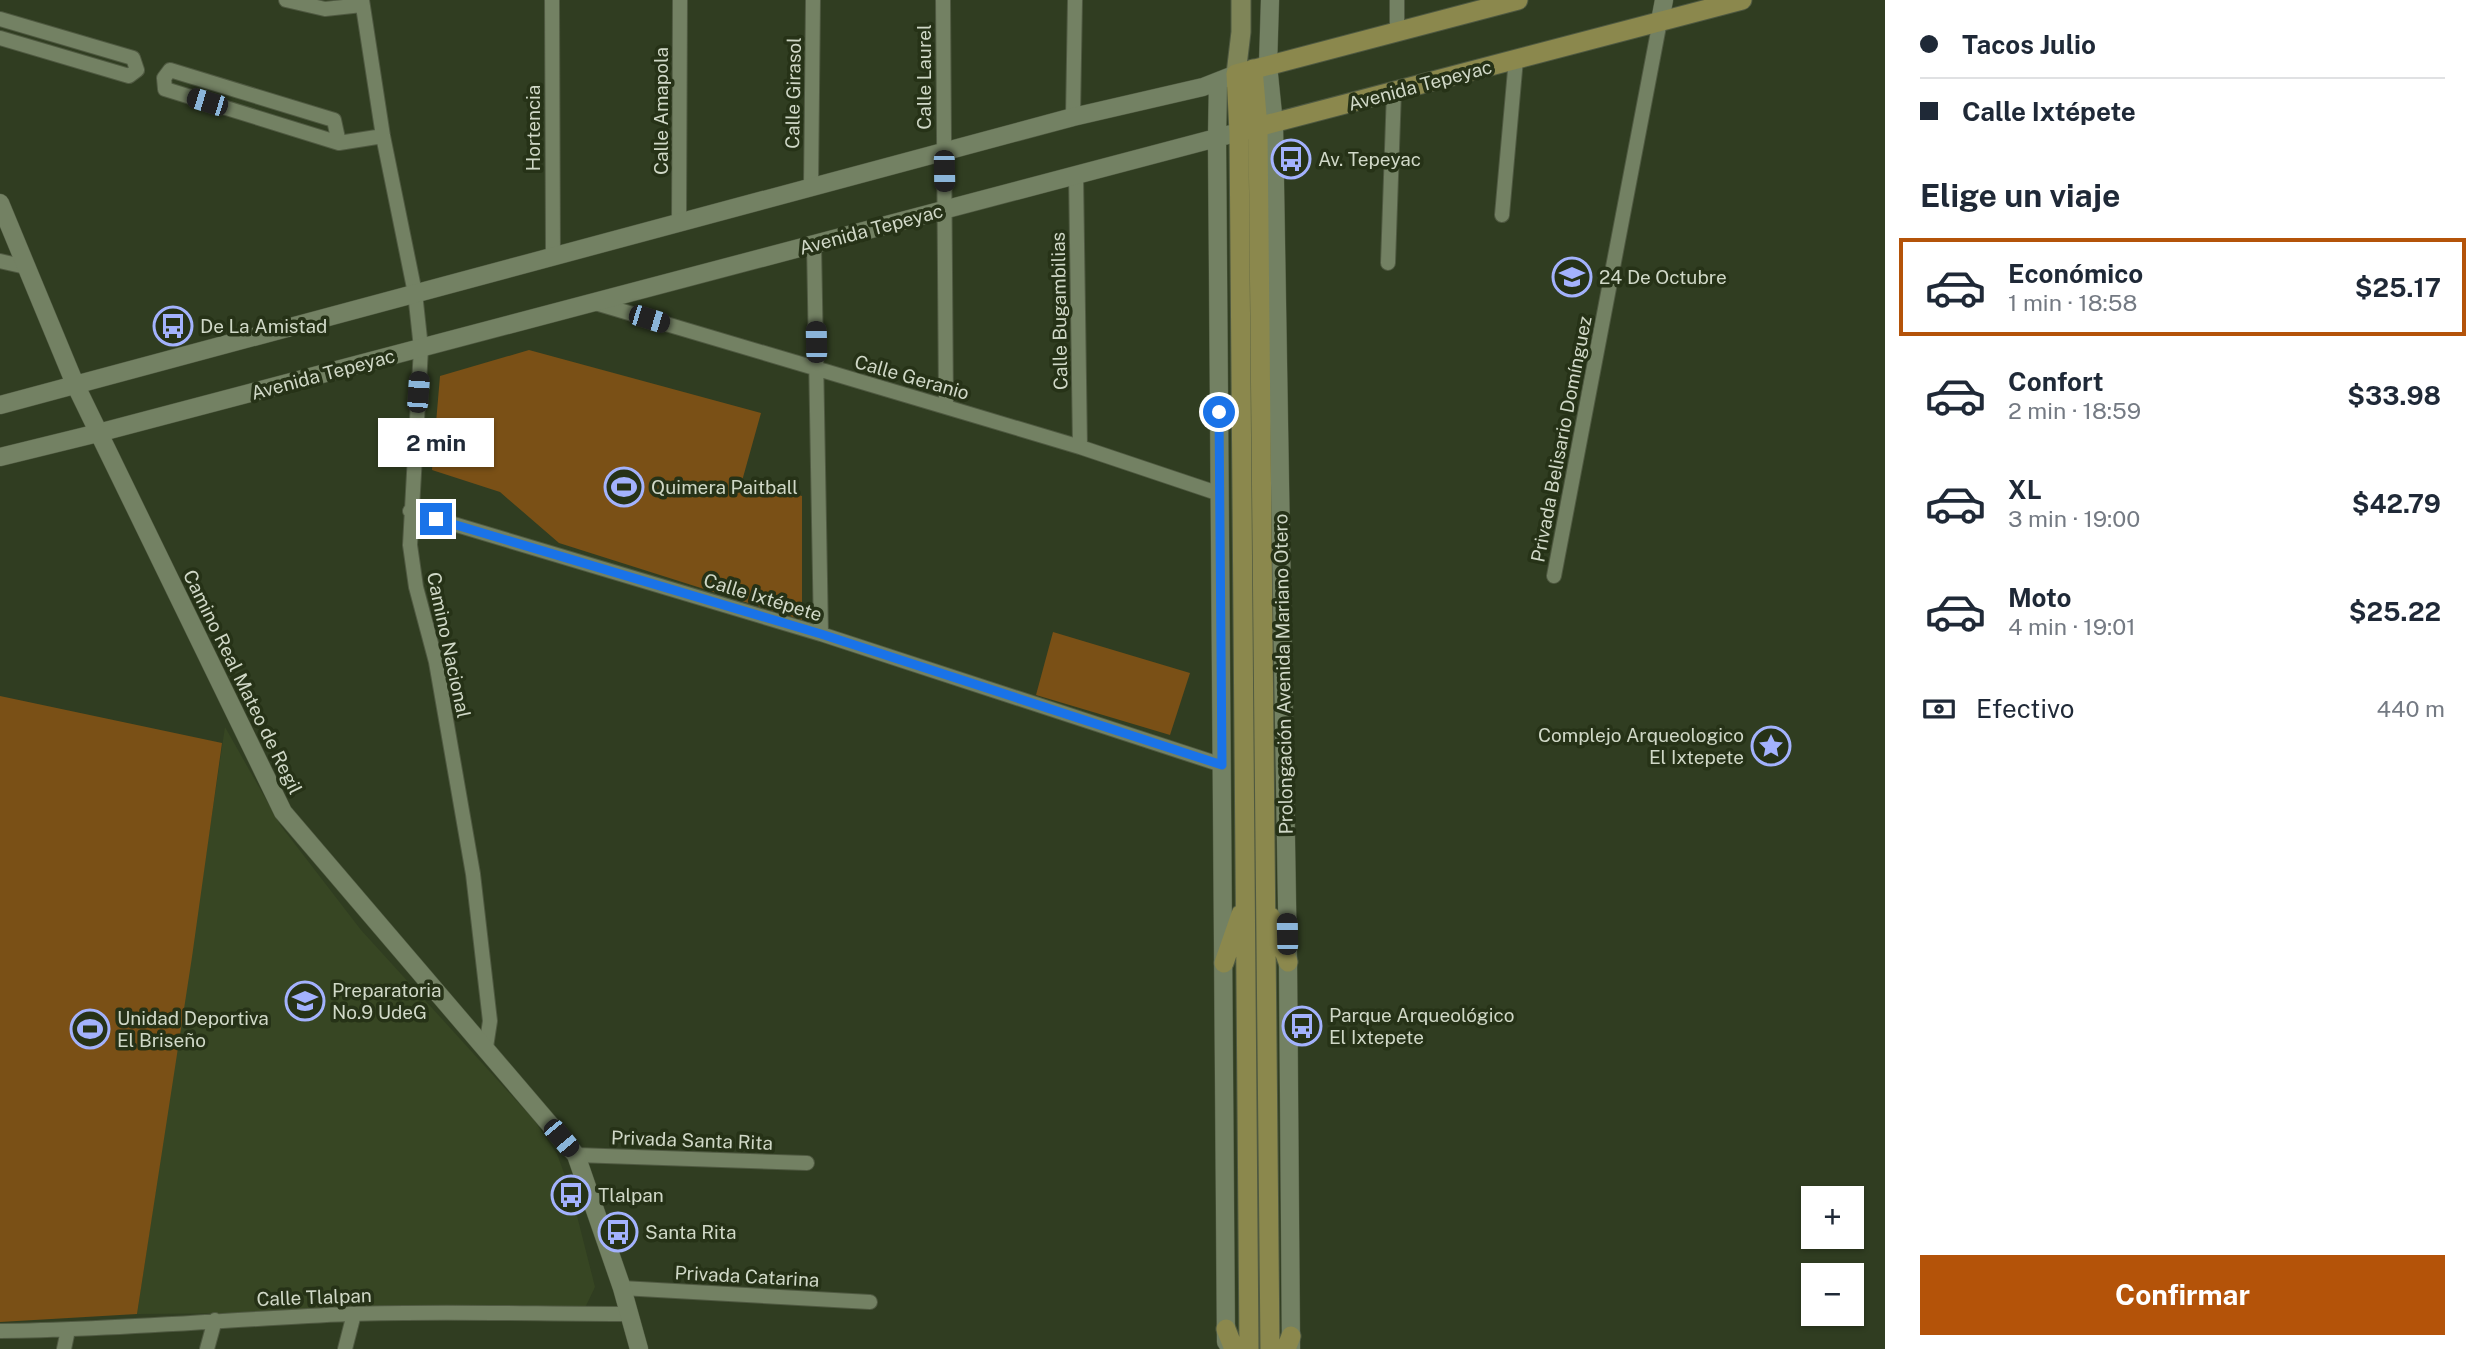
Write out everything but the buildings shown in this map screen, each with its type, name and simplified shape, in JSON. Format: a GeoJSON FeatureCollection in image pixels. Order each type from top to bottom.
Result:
{"type":"FeatureCollection","features":[{"type":"Feature","properties":{"kind":"main road","name":"Prolongación Avenida Mariano Otero"},"geometry":{"type":"LineString","coordinates":[[1241,0],[1244,73],[1257,128],[1270,1349]]}},
{"type":"Feature","properties":{"kind":"main road"},"geometry":{"type":"LineString","coordinates":[[1244,73],[1518,0]]}},
{"type":"Feature","properties":{"kind":"main road","name":"Avenida Tepeyac"},"geometry":{"type":"LineString","coordinates":[[1257,128],[1742,0]]}},
{"type":"Feature","properties":{"kind":"main road","name":"Prolongación Avenida Mariano Otero"},"geometry":{"type":"LineString","coordinates":[[1249,1349],[1245,904],[1257,128]]}},
{"type":"Feature","properties":{"kind":"main road"},"geometry":{"type":"LineString","coordinates":[[1266,903],[1288,962]]}},
{"type":"Feature","properties":{"kind":"main road"},"geometry":{"type":"LineString","coordinates":[[1224,963],[1245,904]]}},
{"type":"Feature","properties":{"kind":"main road"},"geometry":{"type":"LineString","coordinates":[[1226,1329],[1234,1349]]}},
{"type":"Feature","properties":{"kind":"street"},"geometry":{"type":"LineString","coordinates":[[286,0],[324,5],[362,3]]}},
{"type":"Feature","properties":{"kind":"street","name":"Hortencia"},"geometry":{"type":"LineString","coordinates":[[552,0],[553,256]]}},
{"type":"Feature","properties":{"kind":"street","name":"Calle Amapola"},"geometry":{"type":"LineString","coordinates":[[679,222],[680,0]]}},
{"type":"Feature","properties":{"kind":"street","name":"Calle Girasol"},"geometry":{"type":"LineString","coordinates":[[811,187],[813,0]]}},
{"type":"Feature","properties":{"kind":"street","name":"Calle Laurel"},"geometry":{"type":"LineString","coordinates":[[943,0],[946,407]]}},
{"type":"Feature","properties":{"kind":"street"},"geometry":{"type":"LineString","coordinates":[[1073,117],[1075,0]]}},
{"type":"Feature","properties":{"kind":"street","name":"Prolongación Avenida Mariano Otero"},"geometry":{"type":"LineString","coordinates":[[1226,1349],[1217,138],[1270,0]]}},
{"type":"Feature","properties":{"kind":"street"},"geometry":{"type":"LineString","coordinates":[[1396,32],[1397,0]]}},
{"type":"Feature","properties":{"kind":"street"},"geometry":{"type":"LineString","coordinates":[[1660,21],[1664,0]]}},
{"type":"Feature","properties":{"kind":"street","name":"Camino Nacional"},"geometry":{"type":"LineString","coordinates":[[362,3],[383,136],[415,293],[421,348],[410,545],[416,587],[436,662],[473,874],[491,1021],[486,1047]]}},
{"type":"Feature","properties":{"kind":"street"},"geometry":{"type":"LineString","coordinates":[[0,19],[133,58],[137,70],[129,76],[0,38]]}},
{"type":"Feature","properties":{"kind":"street","name":"Privada Belisario Domínguez"},"geometry":{"type":"LineString","coordinates":[[1554,576],[1660,21]]}},
{"type":"Feature","properties":{"kind":"street"},"geometry":{"type":"LineString","coordinates":[[50,53],[54,35]]}},
{"type":"Feature","properties":{"kind":"street"},"geometry":{"type":"LineString","coordinates":[[1502,215],[1516,59]]}},
{"type":"Feature","properties":{"kind":"street"},"geometry":{"type":"LineString","coordinates":[[339,144],[334,120],[170,70],[164,78],[165,89],[339,144],[383,136]]}},
{"type":"Feature","properties":{"kind":"street"},"geometry":{"type":"LineString","coordinates":[[0,405],[1244,73]]}},
{"type":"Feature","properties":{"kind":"street"},"geometry":{"type":"LineString","coordinates":[[1388,263],[1394,91]]}},
{"type":"Feature","properties":{"kind":"street"},"geometry":{"type":"LineString","coordinates":[[250,116],[256,96]]}},
{"type":"Feature","properties":{"kind":"street","name":"Prolongación Avenida Mariano Otero"},"geometry":{"type":"LineString","coordinates":[[1257,128],[1288,962],[1289,1345]]}},
{"type":"Feature","properties":{"kind":"street","name":"Avenida Tepeyac"},"geometry":{"type":"LineString","coordinates":[[0,457],[1257,128]]}},
{"type":"Feature","properties":{"kind":"street","name":"Calle Bugambilias"},"geometry":{"type":"LineString","coordinates":[[1076,175],[1080,447]]}},
{"type":"Feature","properties":{"kind":"street","name":"Camino Real Mateo de Regil"},"geometry":{"type":"LineString","coordinates":[[0,203],[75,384],[283,811],[576,1156],[622,1288],[639,1349]]}},
{"type":"Feature","properties":{"kind":"street"},"geometry":{"type":"LineString","coordinates":[[814,244],[821,634]]}},
{"type":"Feature","properties":{"kind":"street"},"geometry":{"type":"LineString","coordinates":[[0,261],[26,267]]}},
{"type":"Feature","properties":{"kind":"street","name":"Calle Geranio"},"geometry":{"type":"LineString","coordinates":[[592,302],[1080,447],[1220,494]]}},
{"type":"Feature","properties":{"kind":"street","name":"Calle Ixtépete"},"geometry":{"type":"LineString","coordinates":[[410,511],[821,634],[1222,765]]}},
{"type":"Feature","properties":{"kind":"street","name":"Privada Santa Rita"},"geometry":{"type":"LineString","coordinates":[[576,1156],[807,1163]]}},
{"type":"Feature","properties":{"kind":"street","name":"Privada Catarina"},"geometry":{"type":"LineString","coordinates":[[622,1288],[870,1302]]}},
{"type":"Feature","properties":{"kind":"street"},"geometry":{"type":"LineString","coordinates":[[345,1349],[354,1314]]}},
{"type":"Feature","properties":{"kind":"street","name":"Calle Tlalpan"},"geometry":{"type":"LineString","coordinates":[[0,1331],[68,1330],[354,1314],[630,1314]]}},
{"type":"Feature","properties":{"kind":"street"},"geometry":{"type":"LineString","coordinates":[[207,1349],[215,1320]]}},
{"type":"Feature","properties":{"kind":"street"},"geometry":{"type":"LineString","coordinates":[[64,1349],[68,1330]]}},
{"type":"Feature","properties":{"kind":"shaded area","name":"Quimera Paitball"},"geometry":{"type":"Polygon","coordinates":[[[529,350],[761,413],[742,481],[802,496],[802,620],[559,543],[500,492],[432,470],[440,376],[529,350]]]}},
{"type":"Feature","properties":{"kind":"shaded area"},"geometry":{"type":"Polygon","coordinates":[[[1053,632],[1190,673],[1170,735],[1036,695],[1053,632]]]}},
{"type":"Feature","properties":{"kind":"shaded area","name":"Unidad Deportiva El Briseño"},"geometry":{"type":"Polygon","coordinates":[[[0,696],[222,743],[137,1314],[0,1322],[0,696]]]}},
{"type":"Feature","properties":{"kind":"shaded area","name":"Preparatoria No.9 UdeG"},"geometry":{"type":"Polygon","coordinates":[[[225,727],[281,826],[361,930],[534,1120],[557,1154],[571,1192],[595,1287],[584,1310],[137,1314],[225,727]]]}},
{"type":"Feature","properties":{"kind":"place","name":"Av. Tepeyac"},"geometry":{"type":"Point","coordinates":[1291,159]}},
{"type":"Feature","properties":{"kind":"place","name":"24 De Octubre"},"geometry":{"type":"Point","coordinates":[1572,277]}},
{"type":"Feature","properties":{"kind":"place","name":"De La Amistad"},"geometry":{"type":"Point","coordinates":[173,326]}},
{"type":"Feature","properties":{"kind":"place","name":"Quimera Paitball"},"geometry":{"type":"Point","coordinates":[624,487]}},
{"type":"Feature","properties":{"kind":"place","name":"Complejo Arqueologico El Ixtepete"},"geometry":{"type":"Point","coordinates":[1771,746]}},
{"type":"Feature","properties":{"kind":"place","name":"Preparatoria No.9 UdeG"},"geometry":{"type":"Point","coordinates":[305,1001]}},
{"type":"Feature","properties":{"kind":"place","name":"Parque Arqueológico El Ixtepete"},"geometry":{"type":"Point","coordinates":[1302,1026]}},
{"type":"Feature","properties":{"kind":"place","name":"Unidad Deportiva El Briseño"},"geometry":{"type":"Point","coordinates":[90,1029]}},
{"type":"Feature","properties":{"kind":"place","name":"Tlalpan"},"geometry":{"type":"Point","coordinates":[571,1195]}},
{"type":"Feature","properties":{"kind":"place","name":"Santa Rita"},"geometry":{"type":"Point","coordinates":[618,1232]}},
{"type":"Feature","properties":{"kind":"route"},"geometry":{"type":"LineString","coordinates":[[436,519],[821,634],[1222,765],[1219,412]]}}]}
